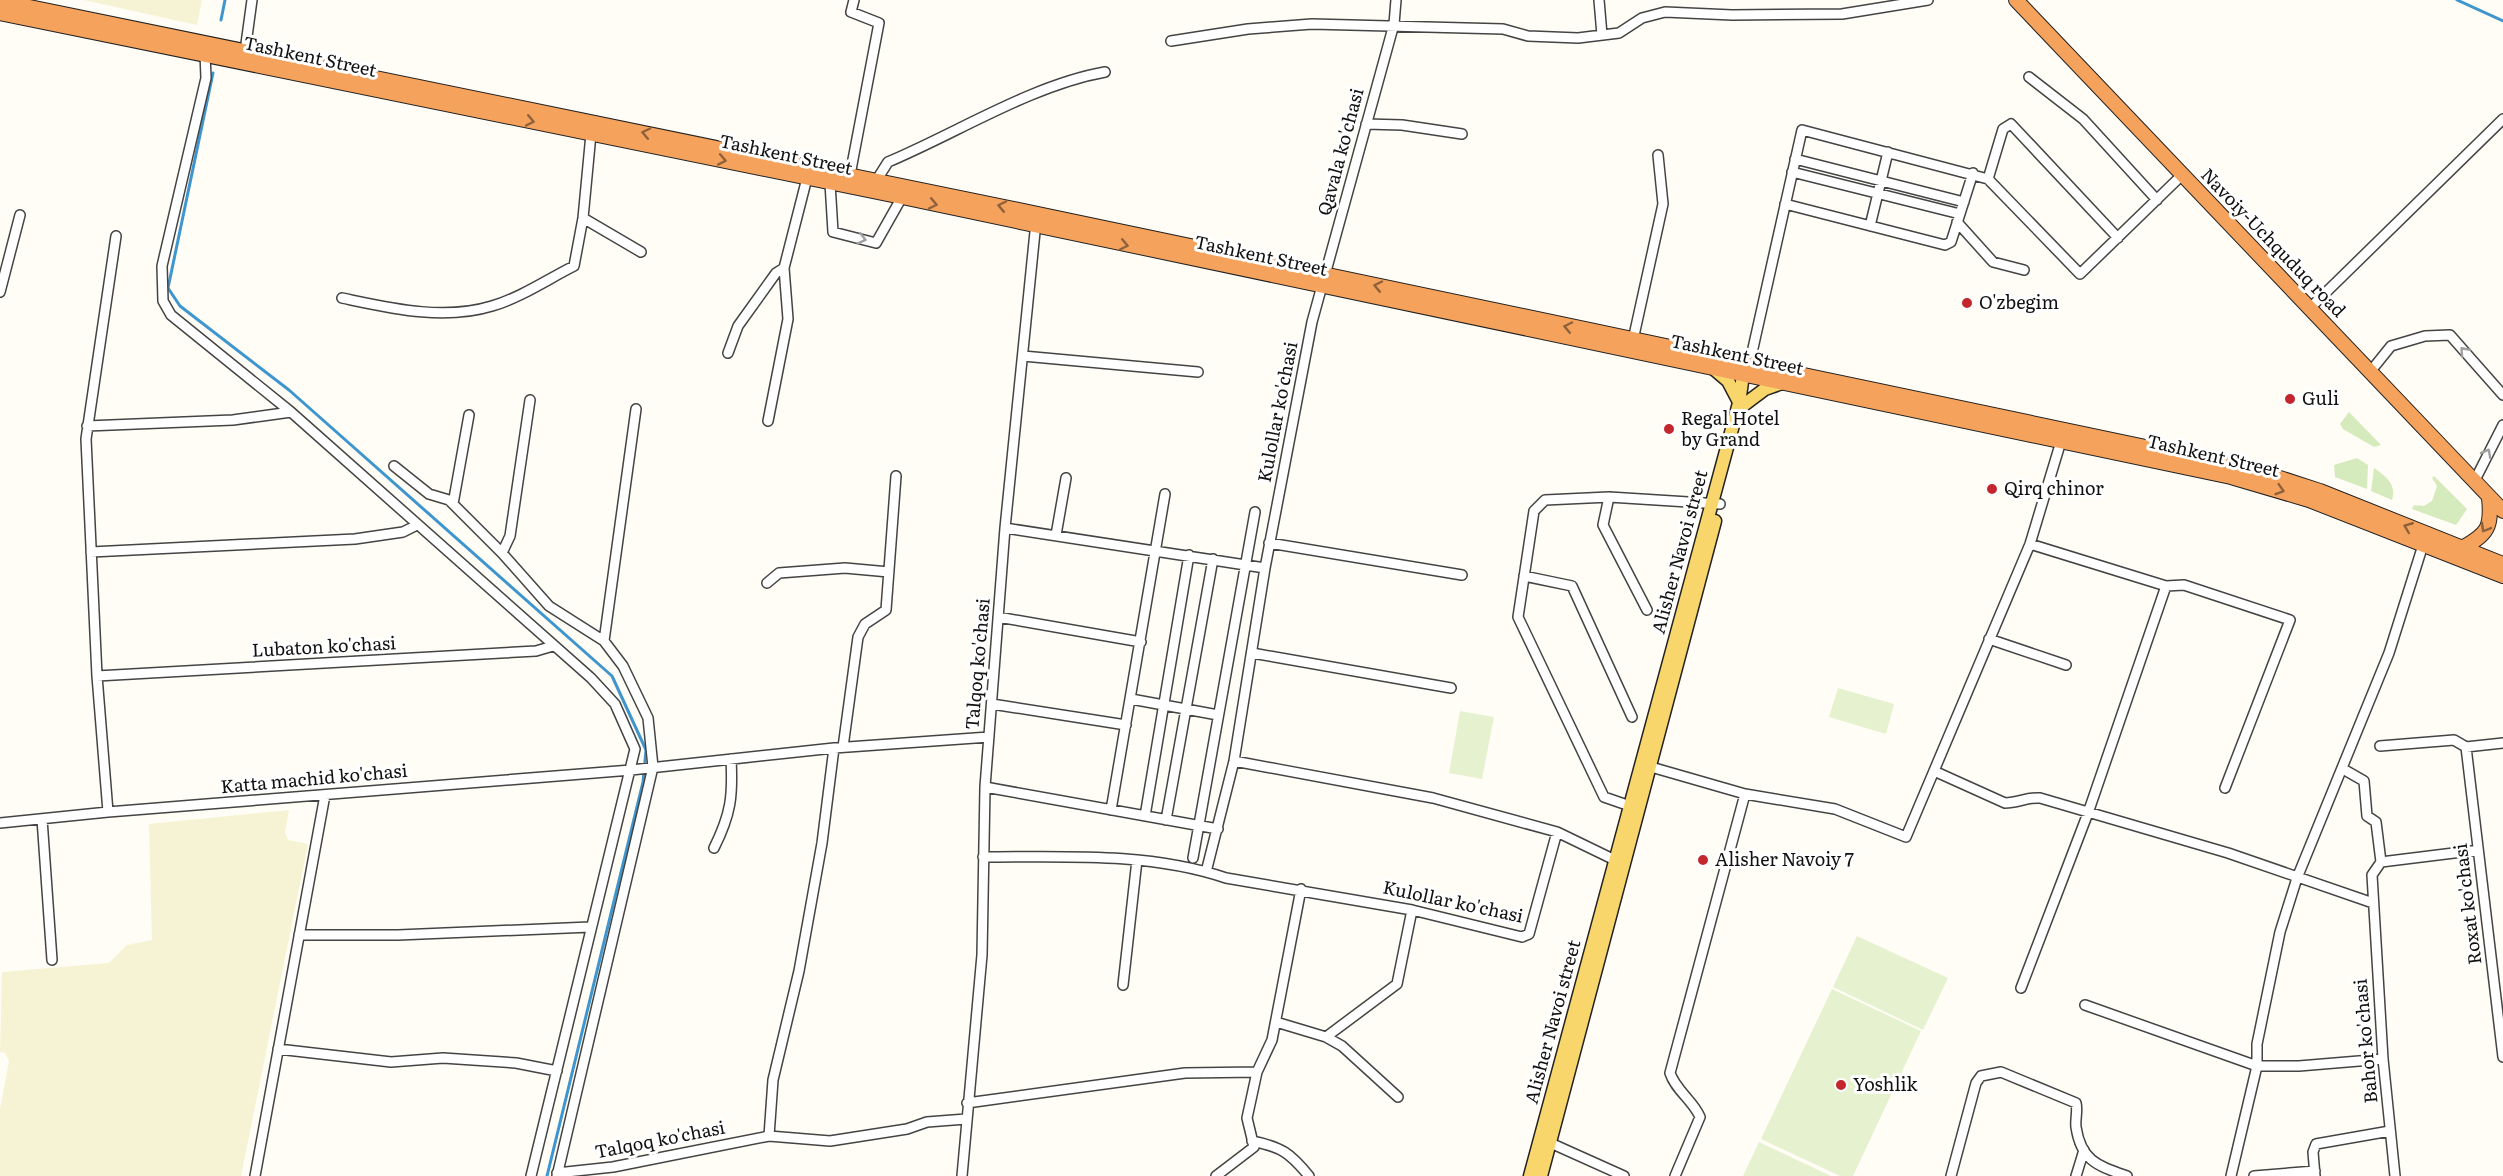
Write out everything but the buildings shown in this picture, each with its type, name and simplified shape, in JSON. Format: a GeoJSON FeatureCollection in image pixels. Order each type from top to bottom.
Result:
{"type":"FeatureCollection","features":[{"type":"Feature","properties":{"kind":"highway","name":"Navoiy-Uchquduq road"},"geometry":{"type":"LineString","coordinates":[[2016,0],[2503,512]]}},
{"type":"Feature","properties":{"kind":"highway","name":"Tashkent Street"},"geometry":{"type":"LineString","coordinates":[[0,1],[850,175],[1037,220],[1323,281],[1714,369],[1747,372],[2285,479],[2503,564]]}},
{"type":"Feature","properties":{"kind":"highway","name":"Tashkent Street"},"geometry":{"type":"LineString","coordinates":[[0,13],[205,53],[830,183],[1037,220]]}},
{"type":"Feature","properties":{"kind":"highway","name":"Tashkent Street"},"geometry":{"type":"LineString","coordinates":[[1323,281],[1632,340],[1782,383],[2063,435],[2278,490],[2503,576]]}},
{"type":"Feature","properties":{"kind":"highway"},"geometry":{"type":"LineString","coordinates":[[2462,548],[2486,531],[2490,519],[2489,498]]}},
{"type":"Feature","properties":{"kind":"highway"},"geometry":{"type":"LineString","coordinates":[[2482,568],[2503,587]]}},
{"type":"Feature","properties":{"kind":"main road"},"geometry":{"type":"LineString","coordinates":[[1714,369],[1728,381],[1742,404],[1765,388],[1782,383]]}},
{"type":"Feature","properties":{"kind":"main road","name":"Alisher Navoi street"},"geometry":{"type":"LineString","coordinates":[[1530,1176],[1545,1141],[1620,862],[1651,767],[1742,404],[1747,372]]}},
{"type":"Feature","properties":{"kind":"main road","name":"Alisher Navoi street"},"geometry":{"type":"LineString","coordinates":[[1620,862],[1630,806],[1716,503]]}},
{"type":"Feature","properties":{"kind":"main road","name":"Alisher Navoi street"},"geometry":{"type":"LineString","coordinates":[[1541,1176],[1545,1141]]}},
{"type":"Feature","properties":{"kind":"street"},"geometry":{"type":"LineString","coordinates":[[245,51],[252,0]]}},
{"type":"Feature","properties":{"kind":"street"},"geometry":{"type":"LineString","coordinates":[[850,175],[879,24],[851,12],[854,0]]}},
{"type":"Feature","properties":{"kind":"street","name":"Qavala ko'chasi"},"geometry":{"type":"LineString","coordinates":[[1323,281],[1394,24],[1396,0]]}},
{"type":"Feature","properties":{"kind":"street"},"geometry":{"type":"LineString","coordinates":[[1599,0],[1602,35]]}},
{"type":"Feature","properties":{"kind":"street"},"geometry":{"type":"LineString","coordinates":[[1171,41],[1248,29],[1312,24],[1394,24],[1503,29],[1528,36],[1558,38],[1620,33],[1642,18],[1665,12],[1732,15],[1842,14],[1928,0]]}},
{"type":"Feature","properties":{"kind":"street"},"geometry":{"type":"LineString","coordinates":[[205,53],[206,78],[162,266],[163,301],[171,315],[291,412],[552,646],[591,678],[615,704],[635,749],[531,1176]]}},
{"type":"Feature","properties":{"kind":"street"},"geometry":{"type":"LineString","coordinates":[[876,181],[888,162],[1018,102],[1090,74],[1105,72]]}},
{"type":"Feature","properties":{"kind":"street"},"geometry":{"type":"LineString","coordinates":[[2029,77],[2083,119],[2157,200]]}},
{"type":"Feature","properties":{"kind":"street"},"geometry":{"type":"LineString","coordinates":[[2310,308],[2503,119]]}},
{"type":"Feature","properties":{"kind":"street"},"geometry":{"type":"LineString","coordinates":[[1366,124],[1402,125],[1462,134]]}},
{"type":"Feature","properties":{"kind":"street"},"geometry":{"type":"LineString","coordinates":[[1988,179],[2003,129],[2011,124],[2118,238]]}},
{"type":"Feature","properties":{"kind":"street"},"geometry":{"type":"LineString","coordinates":[[1747,372],[1802,130],[1973,173],[1988,179],[2080,274],[2182,175]]}},
{"type":"Feature","properties":{"kind":"street"},"geometry":{"type":"LineString","coordinates":[[342,298],[392,309],[450,313],[492,306],[574,266],[584,218],[591,134]]}},
{"type":"Feature","properties":{"kind":"street"},"geometry":{"type":"LineString","coordinates":[[1870,226],[1888,152]]}},
{"type":"Feature","properties":{"kind":"street"},"geometry":{"type":"LineString","coordinates":[[1632,340],[1663,204],[1658,155]]}},
{"type":"Feature","properties":{"kind":"street"},"geometry":{"type":"LineString","coordinates":[[1795,159],[1964,202]]}},
{"type":"Feature","properties":{"kind":"street"},"geometry":{"type":"LineString","coordinates":[[1792,172],[1878,193],[1959,218],[1992,262],[2024,270]]}},
{"type":"Feature","properties":{"kind":"street"},"geometry":{"type":"LineString","coordinates":[[1785,204],[1945,245],[1951,242],[1973,173]]}},
{"type":"Feature","properties":{"kind":"street"},"geometry":{"type":"LineString","coordinates":[[768,421],[788,319],[784,268],[807,178]]}},
{"type":"Feature","properties":{"kind":"street"},"geometry":{"type":"LineString","coordinates":[[830,183],[833,232],[876,243],[902,197]]}},
{"type":"Feature","properties":{"kind":"street"},"geometry":{"type":"LineString","coordinates":[[0,292],[20,215]]}},
{"type":"Feature","properties":{"kind":"street"},"geometry":{"type":"LineString","coordinates":[[584,218],[608,235],[641,252]]}},
{"type":"Feature","properties":{"kind":"street","name":"Talqoq ko'chasi"},"geometry":{"type":"LineString","coordinates":[[962,1176],[982,956],[985,787],[998,617],[1037,220]]}},
{"type":"Feature","properties":{"kind":"street"},"geometry":{"type":"LineString","coordinates":[[108,812],[97,676],[87,426],[116,236]]}},
{"type":"Feature","properties":{"kind":"street"},"geometry":{"type":"LineString","coordinates":[[728,353],[738,326],[776,273],[784,268]]}},
{"type":"Feature","properties":{"kind":"street","name":"Kulollar ko'chasi"},"geometry":{"type":"LineString","coordinates":[[1206,872],[1234,761],[1264,568],[1312,322],[1323,281]]}},
{"type":"Feature","properties":{"kind":"street"},"geometry":{"type":"LineString","coordinates":[[2370,372],[2391,346],[2425,336],[2450,335],[2503,395]]}},
{"type":"Feature","properties":{"kind":"street"},"geometry":{"type":"LineString","coordinates":[[1023,356],[1198,372]]}},
{"type":"Feature","properties":{"kind":"street"},"geometry":{"type":"LineString","coordinates":[[502,552],[510,536],[530,400]]}},
{"type":"Feature","properties":{"kind":"street"},"geometry":{"type":"LineString","coordinates":[[604,641],[636,410]]}},
{"type":"Feature","properties":{"kind":"street"},"geometry":{"type":"LineString","coordinates":[[87,426],[233,420],[291,412]]}},
{"type":"Feature","properties":{"kind":"street"},"geometry":{"type":"LineString","coordinates":[[453,504],[470,415]]}},
{"type":"Feature","properties":{"kind":"street"},"geometry":{"type":"LineString","coordinates":[[2474,482],[2503,425]]}},
{"type":"Feature","properties":{"kind":"street"},"geometry":{"type":"LineString","coordinates":[[1651,767],[1745,794],[1834,809],[1906,837],[2030,544],[2063,435]]}},
{"type":"Feature","properties":{"kind":"street"},"geometry":{"type":"LineString","coordinates":[[394,466],[429,494],[453,504],[502,552],[549,606],[604,641],[623,666],[648,718],[654,767],[557,1174]]}},
{"type":"Feature","properties":{"kind":"street"},"geometry":{"type":"LineString","coordinates":[[769,1136],[773,1080],[801,959],[858,637],[865,624],[886,610],[896,476]]}},
{"type":"Feature","properties":{"kind":"street"},"geometry":{"type":"LineString","coordinates":[[1056,535],[1066,478]]}},
{"type":"Feature","properties":{"kind":"street"},"geometry":{"type":"LineString","coordinates":[[1112,810],[1165,494]]}},
{"type":"Feature","properties":{"kind":"street"},"geometry":{"type":"LineString","coordinates":[[1630,806],[1604,797],[1518,617],[1534,511],[1545,500],[1609,497],[1716,503]]}},
{"type":"Feature","properties":{"kind":"street"},"geometry":{"type":"LineString","coordinates":[[1609,497],[1603,525],[1647,610]]}},
{"type":"Feature","properties":{"kind":"street"},"geometry":{"type":"LineString","coordinates":[[1193,858],[1255,512]]}},
{"type":"Feature","properties":{"kind":"street"},"geometry":{"type":"LineString","coordinates":[[91,552],[355,539],[403,532],[417,525]]}},
{"type":"Feature","properties":{"kind":"street"},"geometry":{"type":"LineString","coordinates":[[1005,528],[1157,549],[1264,568]]}},
{"type":"Feature","properties":{"kind":"street"},"geometry":{"type":"LineString","coordinates":[[1269,543],[1462,575]]}},
{"type":"Feature","properties":{"kind":"street"},"geometry":{"type":"LineString","coordinates":[[2030,544],[2166,586],[2184,585],[2290,620],[2225,788]]}},
{"type":"Feature","properties":{"kind":"street"},"geometry":{"type":"LineString","coordinates":[[2231,1176],[2257,1066],[2257,1044],[2280,932],[2297,878],[2389,653],[2423,545]]}},
{"type":"Feature","properties":{"kind":"street"},"geometry":{"type":"LineString","coordinates":[[1145,816],[1189,555]]}},
{"type":"Feature","properties":{"kind":"street"},"geometry":{"type":"LineString","coordinates":[[1167,820],[1213,559]]}},
{"type":"Feature","properties":{"kind":"street"},"geometry":{"type":"LineString","coordinates":[[767,583],[778,573],[845,568],[889,572]]}},
{"type":"Feature","properties":{"kind":"street"},"geometry":{"type":"LineString","coordinates":[[1524,576],[1572,586],[1632,717]]}},
{"type":"Feature","properties":{"kind":"street"},"geometry":{"type":"LineString","coordinates":[[2021,988],[2088,813],[2166,586]]}},
{"type":"Feature","properties":{"kind":"street"},"geometry":{"type":"LineString","coordinates":[[998,617],[1141,642]]}},
{"type":"Feature","properties":{"kind":"street"},"geometry":{"type":"LineString","coordinates":[[1989,639],[2066,665]]}},
{"type":"Feature","properties":{"kind":"street","name":"Lubaton ko'chasi"},"geometry":{"type":"LineString","coordinates":[[97,676],[536,651],[552,646]]}},
{"type":"Feature","properties":{"kind":"street"},"geometry":{"type":"LineString","coordinates":[[1252,653],[1451,688]]}},
{"type":"Feature","properties":{"kind":"street"},"geometry":{"type":"LineString","coordinates":[[1131,699],[1218,715]]}},
{"type":"Feature","properties":{"kind":"street"},"geometry":{"type":"LineString","coordinates":[[992,704],[1126,725]]}},
{"type":"Feature","properties":{"kind":"street","name":"Katta machid ko'chasi"},"geometry":{"type":"LineString","coordinates":[[0,823],[108,812],[631,770],[839,747],[989,737]]}},
{"type":"Feature","properties":{"kind":"street"},"geometry":{"type":"LineString","coordinates":[[2380,746],[2454,740],[2466,747],[2503,742]]}},
{"type":"Feature","properties":{"kind":"street","name":"Roxat ko'chasi"},"geometry":{"type":"LineString","coordinates":[[2466,747],[2503,1055]]}},
{"type":"Feature","properties":{"kind":"street"},"geometry":{"type":"LineString","coordinates":[[714,848],[728,821],[733,787],[731,759]]}},
{"type":"Feature","properties":{"kind":"street"},"geometry":{"type":"LineString","coordinates":[[1234,761],[1433,798],[1557,832],[1620,862]]}},
{"type":"Feature","properties":{"kind":"street"},"geometry":{"type":"LineString","coordinates":[[2343,769],[2364,781],[2367,816],[2376,822],[2381,862],[2478,850]]}},
{"type":"Feature","properties":{"kind":"street"},"geometry":{"type":"LineString","coordinates":[[1934,771],[2005,803],[2016,803],[2028,797],[2040,798],[2228,853],[2373,903]]}},
{"type":"Feature","properties":{"kind":"street"},"geometry":{"type":"LineString","coordinates":[[985,787],[1218,829]]}},
{"type":"Feature","properties":{"kind":"street"},"geometry":{"type":"LineString","coordinates":[[1675,1176],[1700,1117],[1696,1108],[1674,1084],[1670,1073],[1745,794]]}},
{"type":"Feature","properties":{"kind":"street"},"geometry":{"type":"LineString","coordinates":[[255,1176],[325,795]]}},
{"type":"Feature","properties":{"kind":"street"},"geometry":{"type":"LineString","coordinates":[[42,819],[52,960]]}},
{"type":"Feature","properties":{"kind":"street","name":"Kulollar ko'chasi"},"geometry":{"type":"LineString","coordinates":[[983,857],[1137,860],[1412,910],[1522,937],[1528,934],[1557,832]]}},
{"type":"Feature","properties":{"kind":"street"},"geometry":{"type":"LineString","coordinates":[[1124,985],[1137,860]]}},
{"type":"Feature","properties":{"kind":"street","name":"Bahor ko'chasi"},"geometry":{"type":"LineString","coordinates":[[2381,862],[2372,875],[2373,903],[2383,1059],[2395,1176]]}},
{"type":"Feature","properties":{"kind":"street"},"geometry":{"type":"LineString","coordinates":[[1216,1176],[1254,1147],[1247,1118],[1257,1072],[1272,1040],[1301,889]]}},
{"type":"Feature","properties":{"kind":"street"},"geometry":{"type":"LineString","coordinates":[[1326,1037],[1396,984],[1412,910]]}},
{"type":"Feature","properties":{"kind":"street"},"geometry":{"type":"LineString","coordinates":[[299,935],[398,935],[590,927]]}},
{"type":"Feature","properties":{"kind":"street"},"geometry":{"type":"LineString","coordinates":[[2085,1005],[2257,1066],[2299,1066],[2383,1059]]}},
{"type":"Feature","properties":{"kind":"street"},"geometry":{"type":"LineString","coordinates":[[1276,1022],[1326,1037],[1342,1046],[1398,1097]]}},
{"type":"Feature","properties":{"kind":"street"},"geometry":{"type":"LineString","coordinates":[[278,1049],[391,1062],[443,1058],[516,1063],[557,1071]]}},
{"type":"Feature","properties":{"kind":"street"},"geometry":{"type":"LineString","coordinates":[[967,1103],[1185,1073],[1257,1072]]}},
{"type":"Feature","properties":{"kind":"street"},"geometry":{"type":"LineString","coordinates":[[1951,1176],[1976,1083],[1981,1076],[2001,1072],[2076,1103],[2075,1125],[2084,1150],[2094,1164],[2127,1176]]}},
{"type":"Feature","properties":{"kind":"street","name":"Talqoq ko'chasi"},"geometry":{"type":"LineString","coordinates":[[557,1174],[613,1167],[769,1136],[830,1141],[907,1129],[927,1122],[966,1119]]}},
{"type":"Feature","properties":{"kind":"street"},"geometry":{"type":"LineString","coordinates":[[2254,1176],[2315,1174],[2313,1152],[2316,1144],[2390,1131]]}},
{"type":"Feature","properties":{"kind":"street"},"geometry":{"type":"LineString","coordinates":[[1252,1141],[1275,1146],[1292,1155],[1309,1176]]}},
{"type":"Feature","properties":{"kind":"street"},"geometry":{"type":"LineString","coordinates":[[1545,1141],[1623,1176]]}},
{"type":"Feature","properties":{"kind":"street"},"geometry":{"type":"LineString","coordinates":[[2076,1176],[2084,1150]]}},
{"type":"Feature","properties":{"kind":"shaded area"},"geometry":{"type":"Polygon","coordinates":[[[84,0],[202,0],[197,25],[84,0]]]}},
{"type":"Feature","properties":{"kind":"shaded area"},"geometry":{"type":"Polygon","coordinates":[[[289,810],[285,832],[288,840],[308,844],[241,1176],[0,1176],[0,1109],[9,1061],[5,1053],[0,1052],[2,972],[109,963],[127,945],[152,940],[149,824],[289,810]]]}},
{"type":"Feature","properties":{"kind":"green space"},"geometry":{"type":"Polygon","coordinates":[[[2349,412],[2381,445],[2374,447],[2343,429],[2340,424],[2349,412]]]}},
{"type":"Feature","properties":{"kind":"green space"},"geometry":{"type":"Polygon","coordinates":[[[2357,458],[2368,465],[2367,489],[2335,477],[2334,465],[2357,458]]]}},
{"type":"Feature","properties":{"kind":"green space"},"geometry":{"type":"Polygon","coordinates":[[[2374,468],[2392,485],[2392,500],[2371,491],[2374,468]]]}},
{"type":"Feature","properties":{"kind":"green space"},"geometry":{"type":"Polygon","coordinates":[[[2434,476],[2467,509],[2456,525],[2412,509],[2414,505],[2424,506],[2432,501],[2437,486],[2432,478],[2434,476]]]}},
{"type":"Feature","properties":{"kind":"green space"},"geometry":{"type":"Polygon","coordinates":[[[1838,688],[1894,704],[1886,734],[1829,717],[1838,688]]]}},
{"type":"Feature","properties":{"kind":"green space"},"geometry":{"type":"Polygon","coordinates":[[[1460,711],[1494,717],[1482,779],[1449,773],[1460,711]]]}},
{"type":"Feature","properties":{"kind":"green space"},"geometry":{"type":"Polygon","coordinates":[[[1857,936],[1948,978],[1923,1030],[1833,987],[1857,936]]]}},
{"type":"Feature","properties":{"kind":"green space","name":"Yoshlik"},"geometry":{"type":"Polygon","coordinates":[[[1832,989],[1921,1031],[1853,1176],[1840,1176],[1761,1139],[1832,989]]]}},
{"type":"Feature","properties":{"kind":"green space"},"geometry":{"type":"Polygon","coordinates":[[[1759,1142],[1831,1176],[1743,1176],[1759,1142]]]}},
{"type":"Feature","properties":{"kind":"waterway"},"geometry":{"type":"LineString","coordinates":[[221,20],[225,0]]}},
{"type":"Feature","properties":{"kind":"waterway"},"geometry":{"type":"LineString","coordinates":[[2457,0],[2503,21]]}},
{"type":"Feature","properties":{"kind":"waterway"},"geometry":{"type":"LineString","coordinates":[[213,73],[168,288],[180,306],[289,390],[612,676],[646,750],[643,782],[547,1176]]}},
{"type":"Feature","properties":{"kind":"place","name":"O'zbegim"},"geometry":{"type":"Point","coordinates":[1967,303]}},
{"type":"Feature","properties":{"kind":"place","name":"Guli"},"geometry":{"type":"Point","coordinates":[2290,399]}},
{"type":"Feature","properties":{"kind":"place","name":"Regal Hotel by Grand"},"geometry":{"type":"Point","coordinates":[1669,429]}},
{"type":"Feature","properties":{"kind":"place","name":"Qirq chinor"},"geometry":{"type":"Point","coordinates":[1992,489]}},
{"type":"Feature","properties":{"kind":"place","name":"Alisher Navoiy 7"},"geometry":{"type":"Point","coordinates":[1703,860]}},
{"type":"Feature","properties":{"kind":"place","name":"Yoshlik"},"geometry":{"type":"Point","coordinates":[1841,1085]}}]}
